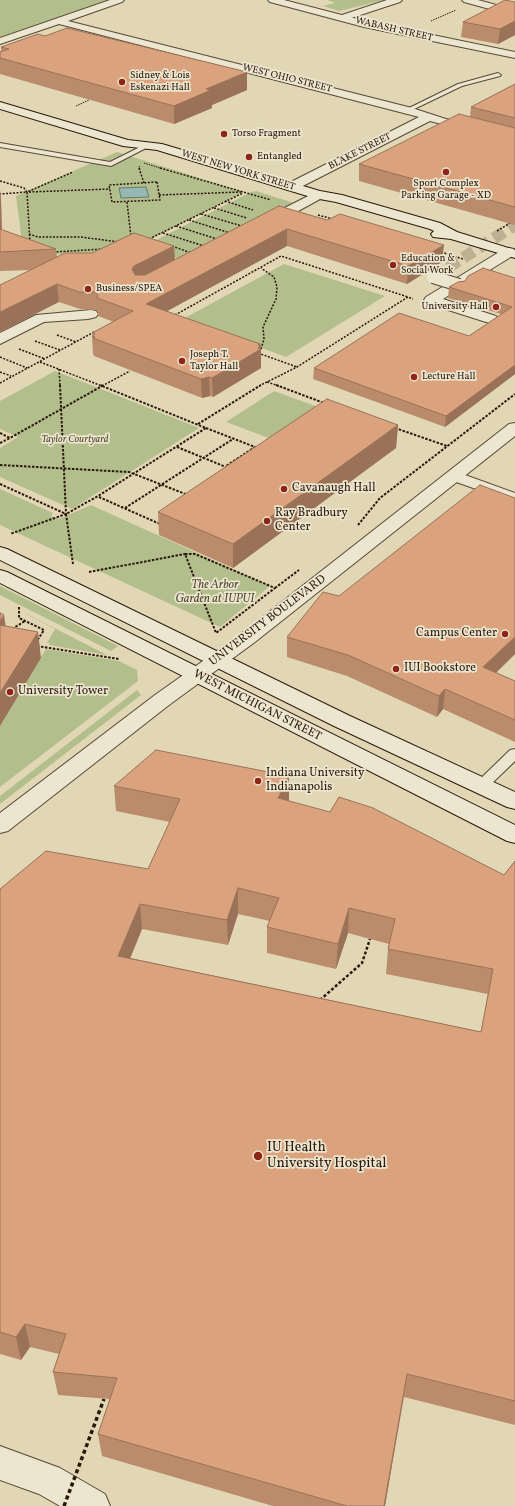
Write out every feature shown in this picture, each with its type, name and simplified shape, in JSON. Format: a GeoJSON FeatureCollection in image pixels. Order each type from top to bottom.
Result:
{"type":"FeatureCollection","features":[{"type":"Feature","properties":{"kind":"street"},"geometry":{"type":"LineString","coordinates":[[0,41],[119,0]]}},
{"type":"Feature","properties":{"kind":"street","name":"WABASH STREET"},"geometry":{"type":"LineString","coordinates":[[273,0],[411,35],[515,56]]}},
{"type":"Feature","properties":{"kind":"street"},"geometry":{"type":"LineString","coordinates":[[342,18],[397,0]]}},
{"type":"Feature","properties":{"kind":"street"},"geometry":{"type":"LineString","coordinates":[[470,1],[515,13]]}},
{"type":"Feature","properties":{"kind":"street","name":"WEST OHIO STREET"},"geometry":{"type":"LineString","coordinates":[[58,21],[408,110],[515,140]]}},
{"type":"Feature","properties":{"kind":"street","name":"WEST NEW YORK STREET"},"geometry":{"type":"LineString","coordinates":[[0,98],[136,137],[152,147]]}},
{"type":"Feature","properties":{"kind":"street","name":"WEST NEW YORK STREET"},"geometry":{"type":"LineString","coordinates":[[0,105],[127,143],[152,147],[318,195],[328,203],[418,230],[452,235],[512,253]]}},
{"type":"Feature","properties":{"kind":"street","name":"BLAKE STREET"},"geometry":{"type":"LineString","coordinates":[[291,187],[429,117]]}},
{"type":"Feature","properties":{"kind":"street"},"geometry":{"type":"LineString","coordinates":[[250,225],[295,207],[318,195]]}},
{"type":"Feature","properties":{"kind":"street"},"geometry":{"type":"LineString","coordinates":[[491,319],[431,300],[486,266],[512,253]]}},
{"type":"Feature","properties":{"kind":"street"},"geometry":{"type":"LineString","coordinates":[[433,277],[459,285]]}},
{"type":"Feature","properties":{"kind":"street"},"geometry":{"type":"LineString","coordinates":[[0,339],[41,318],[92,314]]}},
{"type":"Feature","properties":{"kind":"street","name":"UNIVERSITY BOULEVARD"},"geometry":{"type":"LineString","coordinates":[[0,825],[162,700],[248,638],[515,428]]}},
{"type":"Feature","properties":{"kind":"street"},"geometry":{"type":"LineString","coordinates":[[454,476],[515,498]]}},
{"type":"Feature","properties":{"kind":"street","name":"WEST MICHIGAN STREET"},"geometry":{"type":"LineString","coordinates":[[0,553],[342,721],[515,801]]}},
{"type":"Feature","properties":{"kind":"street","name":"WEST MICHIGAN STREET"},"geometry":{"type":"LineString","coordinates":[[0,576],[515,835]]}},
{"type":"Feature","properties":{"kind":"street"},"geometry":{"type":"LineString","coordinates":[[0,1463],[48,1480],[93,1506]]}},
{"type":"Feature","properties":{"kind":"lane"},"geometry":{"type":"LineString","coordinates":[[408,110],[460,85],[498,75]]}},
{"type":"Feature","properties":{"kind":"lane"},"geometry":{"type":"LineString","coordinates":[[0,145],[111,164],[152,147]]}},
{"type":"Feature","properties":{"kind":"lane"},"geometry":{"type":"LineString","coordinates":[[482,786],[515,753]]}},
{"type":"Feature","properties":{"kind":"path"},"geometry":{"type":"LineString","coordinates":[[426,24],[470,1]]}},
{"type":"Feature","properties":{"kind":"path"},"geometry":{"type":"LineString","coordinates":[[76,106],[89,100]]}},
{"type":"Feature","properties":{"kind":"path"},"geometry":{"type":"LineString","coordinates":[[27,192],[98,161]]}},
{"type":"Feature","properties":{"kind":"path"},"geometry":{"type":"LineString","coordinates":[[144,183],[138,161],[339,221]]}},
{"type":"Feature","properties":{"kind":"path"},"geometry":{"type":"LineString","coordinates":[[0,181],[24,188],[27,192],[30,246]]}},
{"type":"Feature","properties":{"kind":"path"},"geometry":{"type":"LineString","coordinates":[[157,182],[160,200],[112,202],[110,189],[109,184],[157,182]]}},
{"type":"Feature","properties":{"kind":"path"},"geometry":{"type":"LineString","coordinates":[[0,194],[110,189]]}},
{"type":"Feature","properties":{"kind":"path"},"geometry":{"type":"LineString","coordinates":[[144,242],[248,190]]}},
{"type":"Feature","properties":{"kind":"path"},"geometry":{"type":"LineString","coordinates":[[159,195],[244,192]]}},
{"type":"Feature","properties":{"kind":"path"},"geometry":{"type":"LineString","coordinates":[[225,201],[255,210]]}},
{"type":"Feature","properties":{"kind":"path"},"geometry":{"type":"LineString","coordinates":[[127,202],[132,240]]}},
{"type":"Feature","properties":{"kind":"path"},"geometry":{"type":"LineString","coordinates":[[213,207],[250,225]]}},
{"type":"Feature","properties":{"kind":"path"},"geometry":{"type":"LineString","coordinates":[[201,214],[250,225]]}},
{"type":"Feature","properties":{"kind":"path"},"geometry":{"type":"LineString","coordinates":[[188,220],[234,234],[228,237]]}},
{"type":"Feature","properties":{"kind":"path"},"geometry":{"type":"LineString","coordinates":[[493,234],[515,220]]}},
{"type":"Feature","properties":{"kind":"path"},"geometry":{"type":"LineString","coordinates":[[176,226],[222,241]]}},
{"type":"Feature","properties":{"kind":"path"},"geometry":{"type":"LineString","coordinates":[[163,232],[209,247],[202,251]]}},
{"type":"Feature","properties":{"kind":"path"},"geometry":{"type":"LineString","coordinates":[[29,234],[38,237]]}},
{"type":"Feature","properties":{"kind":"path"},"geometry":{"type":"LineString","coordinates":[[29,238],[81,237],[120,242]]}},
{"type":"Feature","properties":{"kind":"path"},"geometry":{"type":"LineString","coordinates":[[150,239],[156,241]]}},
{"type":"Feature","properties":{"kind":"path"},"geometry":{"type":"LineString","coordinates":[[170,245],[196,254]]}},
{"type":"Feature","properties":{"kind":"path"},"geometry":{"type":"LineString","coordinates":[[51,252],[110,249]]}},
{"type":"Feature","properties":{"kind":"path"},"geometry":{"type":"LineString","coordinates":[[79,250],[79,258]]}},
{"type":"Feature","properties":{"kind":"path"},"geometry":{"type":"LineString","coordinates":[[438,251],[486,266]]}},
{"type":"Feature","properties":{"kind":"path"},"geometry":{"type":"LineString","coordinates":[[173,316],[281,256],[419,301]]}},
{"type":"Feature","properties":{"kind":"path"},"geometry":{"type":"LineString","coordinates":[[260,268],[274,278],[277,287],[276,299],[264,327],[264,339],[261,348],[256,352],[297,367]]}},
{"type":"Feature","properties":{"kind":"path"},"geometry":{"type":"LineString","coordinates":[[198,424],[266,382],[297,367],[408,297]]}},
{"type":"Feature","properties":{"kind":"path"},"geometry":{"type":"LineString","coordinates":[[32,340],[60,350]]}},
{"type":"Feature","properties":{"kind":"path"},"geometry":{"type":"LineString","coordinates":[[16,348],[45,359]]}},
{"type":"Feature","properties":{"kind":"path"},"geometry":{"type":"LineString","coordinates":[[0,357],[28,368]]}},
{"type":"Feature","properties":{"kind":"path"},"geometry":{"type":"LineString","coordinates":[[0,383],[39,362],[198,424],[260,450]]}},
{"type":"Feature","properties":{"kind":"path"},"geometry":{"type":"LineString","coordinates":[[59,369],[66,514],[73,564]]}},
{"type":"Feature","properties":{"kind":"path"},"geometry":{"type":"LineString","coordinates":[[0,443],[130,371]]}},
{"type":"Feature","properties":{"kind":"path"},"geometry":{"type":"LineString","coordinates":[[0,372],[11,377]]}},
{"type":"Feature","properties":{"kind":"path"},"geometry":{"type":"LineString","coordinates":[[266,382],[326,403]]}},
{"type":"Feature","properties":{"kind":"path"},"geometry":{"type":"LineString","coordinates":[[357,526],[380,498],[515,394]]}},
{"type":"Feature","properties":{"kind":"path"},"geometry":{"type":"LineString","coordinates":[[390,426],[447,446]]}},
{"type":"Feature","properties":{"kind":"path"},"geometry":{"type":"LineString","coordinates":[[10,534],[66,514],[136,473],[206,428]]}},
{"type":"Feature","properties":{"kind":"path"},"geometry":{"type":"LineString","coordinates":[[0,433],[10,438]]}},
{"type":"Feature","properties":{"kind":"path"},"geometry":{"type":"LineString","coordinates":[[125,508],[233,439]]}},
{"type":"Feature","properties":{"kind":"path"},"geometry":{"type":"LineString","coordinates":[[177,446],[232,469]]}},
{"type":"Feature","properties":{"kind":"path"},"geometry":{"type":"LineString","coordinates":[[226,466],[254,447]]}},
{"type":"Feature","properties":{"kind":"path"},"geometry":{"type":"LineString","coordinates":[[0,465],[136,473],[190,495]]}},
{"type":"Feature","properties":{"kind":"path"},"geometry":{"type":"LineString","coordinates":[[0,484],[66,514]]}},
{"type":"Feature","properties":{"kind":"path"},"geometry":{"type":"LineString","coordinates":[[98,496],[160,524],[166,520]]}},
{"type":"Feature","properties":{"kind":"path"},"geometry":{"type":"LineString","coordinates":[[185,554],[216,633],[300,569]]}},
{"type":"Feature","properties":{"kind":"path"},"geometry":{"type":"LineString","coordinates":[[89,572],[185,554],[195,554],[275,588]]}},
{"type":"Feature","properties":{"kind":"path"},"geometry":{"type":"LineString","coordinates":[[19,607],[19,618],[44,630],[32,650]]}},
{"type":"Feature","properties":{"kind":"path"},"geometry":{"type":"LineString","coordinates":[[9,631],[25,621]]}},
{"type":"Feature","properties":{"kind":"path"},"geometry":{"type":"LineString","coordinates":[[35,645],[122,659]]}},
{"type":"Feature","properties":{"kind":"path"},"geometry":{"type":"LineString","coordinates":[[315,1004],[362,963],[370,939]]}},
{"type":"Feature","properties":{"kind":"path"},"geometry":{"type":"LineString","coordinates":[[64,1506],[104,1399]]}},
{"type":"Feature","properties":{"kind":"green space"},"geometry":{"type":"Polygon","coordinates":[[[0,0],[112,0],[0,37],[0,0]]]}},
{"type":"Feature","properties":{"kind":"green space"},"geometry":{"type":"Polygon","coordinates":[[[327,0],[385,0],[339,11],[323,6],[335,3],[327,0]]]}},
{"type":"Feature","properties":{"kind":"green space"},"geometry":{"type":"Polygon","coordinates":[[[117,152],[244,192],[127,251],[24,256],[16,196],[117,152]]]}},
{"type":"Feature","properties":{"kind":"green space"},"geometry":{"type":"Polygon","coordinates":[[[256,191],[294,203],[188,258],[177,258],[142,247],[251,192],[256,191]]]}},
{"type":"Feature","properties":{"kind":"green space"},"geometry":{"type":"Polygon","coordinates":[[[284,264],[385,296],[286,357],[183,319],[284,264]]]}},
{"type":"Feature","properties":{"kind":"green space","name":"Taylor Courtyard"},"geometry":{"type":"Polygon","coordinates":[[[55,371],[199,428],[72,509],[0,477],[0,448],[18,437],[0,429],[0,401],[55,371]]]}},
{"type":"Feature","properties":{"kind":"green space"},"geometry":{"type":"Polygon","coordinates":[[[274,391],[321,408],[274,440],[226,422],[274,391]]]}},
{"type":"Feature","properties":{"kind":"green space","name":"The Arbor Garden at IUPUI"},"geometry":{"type":"Polygon","coordinates":[[[0,489],[53,513],[51,516],[59,519],[91,505],[270,586],[220,627],[0,525],[0,489]]]}},
{"type":"Feature","properties":{"kind":"green space"},"geometry":{"type":"Polygon","coordinates":[[[0,586],[118,646],[111,651],[0,595],[0,586]]]}},
{"type":"Feature","properties":{"kind":"green space"},"geometry":{"type":"Polygon","coordinates":[[[26,614],[107,655],[49,645],[50,643],[47,643],[55,629],[26,614]]]}},
{"type":"Feature","properties":{"kind":"green space"},"geometry":{"type":"Polygon","coordinates":[[[46,649],[119,661],[137,670],[138,681],[0,787],[0,726],[46,649]]]}},
{"type":"Feature","properties":{"kind":"green space"},"geometry":{"type":"Polygon","coordinates":[[[137,690],[141,695],[0,804],[0,796],[137,690]]]}},
{"type":"Feature","properties":{"kind":"water"},"geometry":{"type":"Polygon","coordinates":[[[146,187],[149,197],[121,198],[119,188],[146,187]]]}},
{"type":"Feature","properties":{"kind":"building"},"geometry":{"type":"Polygon","coordinates":[[[505,0],[515,2],[515,21],[500,29],[463,22],[505,0]]]}},
{"type":"Feature","properties":{"kind":"building"},"geometry":{"type":"Polygon","coordinates":[[[67,28],[247,72],[206,89],[211,90],[174,106],[0,58],[0,52],[9,49],[1,47],[38,34],[45,36],[67,28]]]}},
{"type":"Feature","properties":{"kind":"building"},"geometry":{"type":"Polygon","coordinates":[[[515,84],[515,118],[471,107],[515,84]]]}},
{"type":"Feature","properties":{"kind":"building","name":"Sport Complex Parking Garage - XD"},"geometry":{"type":"Polygon","coordinates":[[[459,114],[515,128],[515,207],[359,164],[459,114]]]}},
{"type":"Feature","properties":{"kind":"building"},"geometry":{"type":"Polygon","coordinates":[[[279,206],[327,220],[340,214],[444,245],[408,266],[287,229],[146,304],[260,344],[258,345],[261,346],[258,348],[261,349],[212,378],[209,377],[201,379],[93,338],[95,337],[92,336],[95,334],[92,333],[133,311],[97,298],[98,295],[95,292],[79,292],[57,284],[0,312],[0,285],[65,253],[92,253],[134,233],[174,246],[134,266],[132,269],[135,275],[145,275],[279,206]]]}},
{"type":"Feature","properties":{"kind":"building"},"geometry":{"type":"Polygon","coordinates":[[[0,229],[56,249],[0,252],[0,229]]]}},
{"type":"Feature","properties":{"kind":"building","name":"Lecture Hall"},"geometry":{"type":"Polygon","coordinates":[[[483,268],[515,278],[515,365],[446,416],[314,368],[399,313],[469,336],[512,307],[449,287],[458,282],[465,281],[468,276],[483,268]]]}},
{"type":"Feature","properties":{"kind":"building","name":"Cavanaugh Hall"},"geometry":{"type":"Polygon","coordinates":[[[327,399],[398,425],[233,544],[158,512],[327,399]]]}},
{"type":"Feature","properties":{"kind":"building"},"geometry":{"type":"Polygon","coordinates":[[[480,485],[515,498],[515,637],[483,667],[515,681],[515,720],[445,689],[439,696],[348,655],[287,637],[323,592],[339,596],[480,485]]]}},
{"type":"Feature","properties":{"kind":"building"},"geometry":{"type":"Polygon","coordinates":[[[0,613],[4,615],[0,621],[0,613]]]}},
{"type":"Feature","properties":{"kind":"building"},"geometry":{"type":"Polygon","coordinates":[[[0,625],[38,632],[0,693],[0,625]]]}},
{"type":"Feature","properties":{"kind":"building","name":"IU Health University Hospital"},"geometry":{"type":"Polygon","coordinates":[[[156,750],[289,776],[278,798],[330,812],[339,797],[373,808],[504,875],[515,861],[515,1401],[407,1374],[384,1506],[347,1506],[98,1434],[117,1378],[53,1372],[66,1334],[25,1324],[16,1337],[0,1332],[0,889],[46,851],[148,869],[180,799],[114,786],[156,750]],[[238,888],[227,920],[140,904],[118,956],[481,1032],[493,969],[388,949],[395,919],[349,908],[338,944],[267,927],[279,898],[238,888]]]}},
{"type":"Feature","properties":{"kind":"tunnel"},"geometry":{"type":"LineString","coordinates":[[433,277],[515,225]]}},
{"type":"Feature","properties":{"kind":"place","name":"Sidney & Lois Eskenazi Hall"},"geometry":{"type":"Point","coordinates":[122,82]}},
{"type":"Feature","properties":{"kind":"place","name":"Torso Fragment"},"geometry":{"type":"Point","coordinates":[224,134]}},
{"type":"Feature","properties":{"kind":"place","name":"Entangled"},"geometry":{"type":"Point","coordinates":[249,157]}},
{"type":"Feature","properties":{"kind":"place","name":"Sport Complex Parking Garage - XD"},"geometry":{"type":"Point","coordinates":[446,172]}},
{"type":"Feature","properties":{"kind":"place","name":"Education & Social Work"},"geometry":{"type":"Point","coordinates":[393,265]}},
{"type":"Feature","properties":{"kind":"place","name":"Business/SPEA"},"geometry":{"type":"Point","coordinates":[88,289]}},
{"type":"Feature","properties":{"kind":"place","name":"University Hall"},"geometry":{"type":"Point","coordinates":[496,307]}},
{"type":"Feature","properties":{"kind":"place","name":"Joseph T. Taylor Hall"},"geometry":{"type":"Point","coordinates":[182,361]}},
{"type":"Feature","properties":{"kind":"place","name":"Lecture Hall"},"geometry":{"type":"Point","coordinates":[414,377]}},
{"type":"Feature","properties":{"kind":"place","name":"Cavanaugh Hall"},"geometry":{"type":"Point","coordinates":[284,489]}},
{"type":"Feature","properties":{"kind":"place","name":"Ray Bradbury Center"},"geometry":{"type":"Point","coordinates":[267,521]}},
{"type":"Feature","properties":{"kind":"place","name":"Campus Center"},"geometry":{"type":"Point","coordinates":[505,634]}},
{"type":"Feature","properties":{"kind":"place","name":"IUI Bookstore"},"geometry":{"type":"Point","coordinates":[396,669]}},
{"type":"Feature","properties":{"kind":"place","name":"University Tower"},"geometry":{"type":"Point","coordinates":[10,692]}},
{"type":"Feature","properties":{"kind":"place","name":"Indiana University Indianapolis"},"geometry":{"type":"Point","coordinates":[258,781]}},
{"type":"Feature","properties":{"kind":"place","name":"IU Health University Hospital"},"geometry":{"type":"Point","coordinates":[258,1156]}}]}
